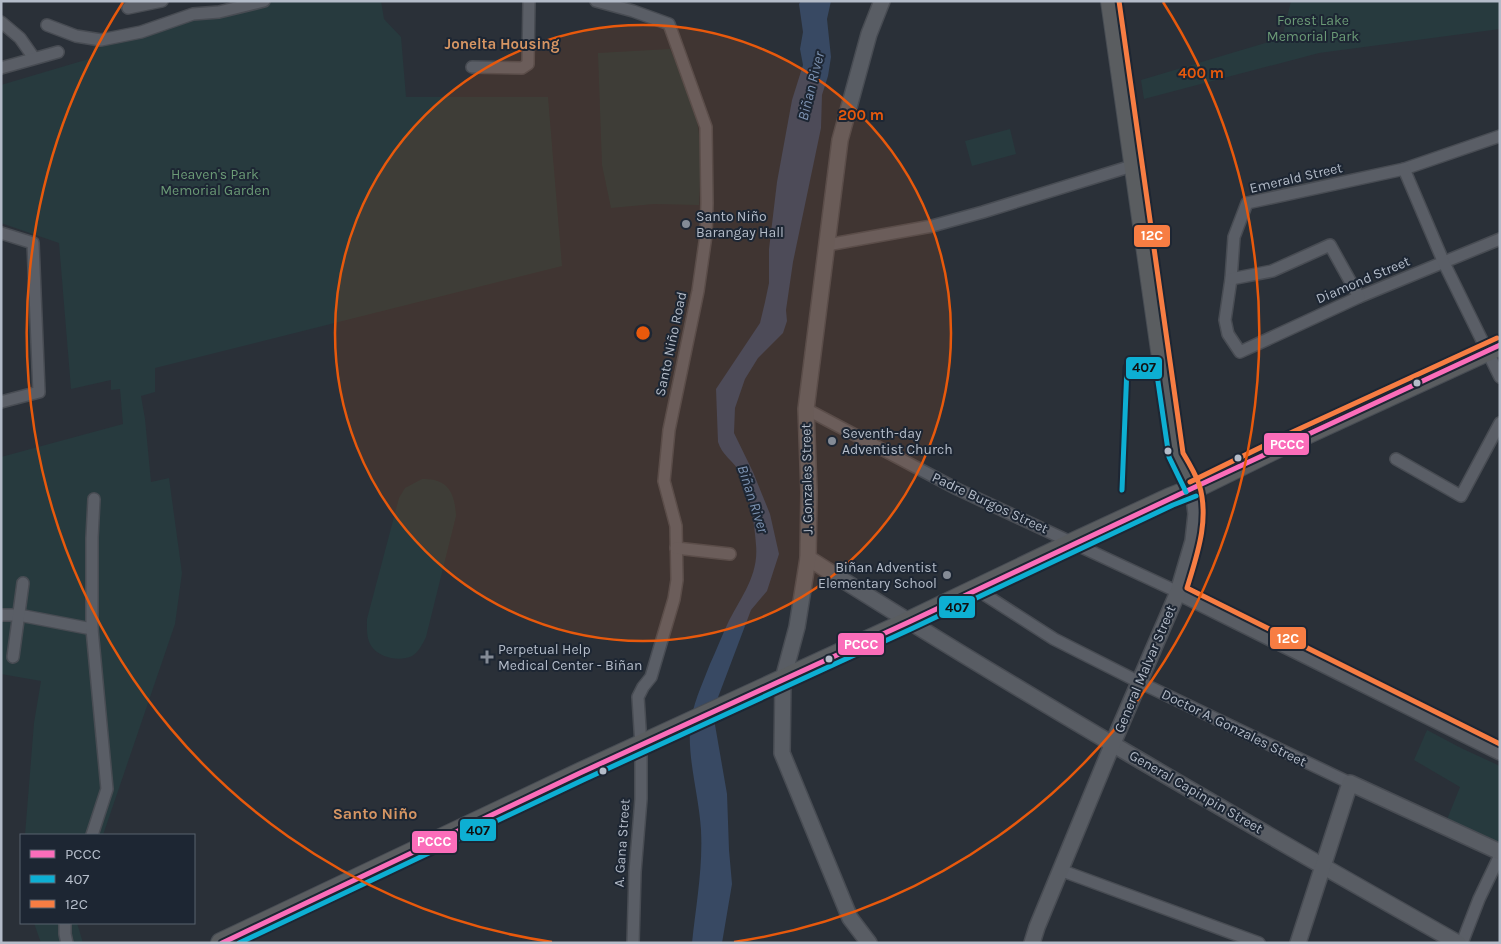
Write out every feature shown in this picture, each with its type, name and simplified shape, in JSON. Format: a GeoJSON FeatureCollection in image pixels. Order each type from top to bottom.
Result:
{"type":"FeatureCollection","features":[{"type":"Feature","properties":{"kind":"highway","name":"General Malvar Street"},"geometry":{"type":"LineString","coordinates":[[1111,1],[1176,455],[1193,489]]}},
{"type":"Feature","properties":{"kind":"highway"},"geometry":{"type":"LineString","coordinates":[[221,943],[677,728],[908,622],[1073,542],[1193,489],[1289,442],[1494,348]]}},
{"type":"Feature","properties":{"kind":"street"},"geometry":{"type":"LineString","coordinates":[[128,8],[144,3],[162,1]]}},
{"type":"Feature","properties":{"kind":"street"},"geometry":{"type":"LineString","coordinates":[[47,25],[76,36],[102,40],[141,32],[193,14],[219,12],[264,1]]}},
{"type":"Feature","properties":{"kind":"street"},"geometry":{"type":"LineString","coordinates":[[472,67],[522,68],[528,64],[529,1]]}},
{"type":"Feature","properties":{"kind":"street","name":"Santo Niño Road"},"geometry":{"type":"LineString","coordinates":[[596,1],[669,24],[706,126],[706,235],[698,291],[669,430],[664,481],[676,526],[678,580],[651,677],[638,697],[641,745]]}},
{"type":"Feature","properties":{"kind":"street","name":"J. Gonzales Street"},"geometry":{"type":"LineString","coordinates":[[869,943],[850,918],[782,753],[783,679],[797,627],[808,558],[809,492],[806,409],[840,140],[869,34],[882,1]]}},
{"type":"Feature","properties":{"kind":"street"},"geometry":{"type":"LineString","coordinates":[[11,14],[2,23],[20,38],[34,58]]}},
{"type":"Feature","properties":{"kind":"street"},"geometry":{"type":"LineString","coordinates":[[1,68],[58,52]]}},
{"type":"Feature","properties":{"kind":"street","name":"Emerald Street"},"geometry":{"type":"LineString","coordinates":[[1240,352],[1228,334],[1225,320],[1231,279],[1234,237],[1247,203],[1404,169],[1500,136]]}},
{"type":"Feature","properties":{"kind":"street"},"geometry":{"type":"LineString","coordinates":[[827,245],[932,226],[984,212],[1135,165]]}},
{"type":"Feature","properties":{"kind":"street"},"geometry":{"type":"LineString","coordinates":[[1404,169],[1444,263],[1494,348],[1500,377]]}},
{"type":"Feature","properties":{"kind":"street"},"geometry":{"type":"LineString","coordinates":[[1,233],[33,243],[39,392],[1,402]]}},
{"type":"Feature","properties":{"kind":"street","name":"Diamond Street"},"geometry":{"type":"LineString","coordinates":[[1240,352],[1359,297],[1500,239]]}},
{"type":"Feature","properties":{"kind":"street"},"geometry":{"type":"LineString","coordinates":[[1231,279],[1272,271],[1330,245],[1359,297]]}},
{"type":"Feature","properties":{"kind":"street","name":"Padre Burgos Street"},"geometry":{"type":"LineString","coordinates":[[806,409],[957,489],[1178,592],[1500,752]]}},
{"type":"Feature","properties":{"kind":"street"},"geometry":{"type":"LineString","coordinates":[[1396,459],[1460,496],[1500,423]]}},
{"type":"Feature","properties":{"kind":"street","name":"General Malvar Street"},"geometry":{"type":"LineString","coordinates":[[1032,943],[1060,870],[1178,592],[1193,541],[1196,514],[1193,489]]}},
{"type":"Feature","properties":{"kind":"street"},"geometry":{"type":"LineString","coordinates":[[92,834],[107,789],[92,629],[94,499]]}},
{"type":"Feature","properties":{"kind":"street"},"geometry":{"type":"LineString","coordinates":[[676,548],[730,554]]}},
{"type":"Feature","properties":{"kind":"street","name":"General Capinpin Street"},"geometry":{"type":"LineString","coordinates":[[808,558],[908,622],[1322,866],[1458,943]]}},
{"type":"Feature","properties":{"kind":"street"},"geometry":{"type":"LineString","coordinates":[[13,657],[24,583]]}},
{"type":"Feature","properties":{"kind":"street","name":"Doctor A. Gonzales Street"},"geometry":{"type":"LineString","coordinates":[[976,588],[1054,639],[1139,682],[1500,853]]}},
{"type":"Feature","properties":{"kind":"street"},"geometry":{"type":"LineString","coordinates":[[1,615],[20,615],[92,629]]}},
{"type":"Feature","properties":{"kind":"street","name":"A. Gana Street"},"geometry":{"type":"LineString","coordinates":[[633,943],[641,745]]}},
{"type":"Feature","properties":{"kind":"street"},"geometry":{"type":"LineString","coordinates":[[1298,943],[1350,783]]}},
{"type":"Feature","properties":{"kind":"street"},"geometry":{"type":"LineString","coordinates":[[1462,943],[1500,853]]}},
{"type":"Feature","properties":{"kind":"street"},"geometry":{"type":"LineString","coordinates":[[1060,870],[1259,943]]}},
{"type":"Feature","properties":{"kind":"street"},"geometry":{"type":"LineString","coordinates":[[65,924],[67,943]]}},
{"type":"Feature","properties":{"kind":"green space","name":"Heaven's Park Memorial Garden"},"geometry":{"type":"Polygon","coordinates":[[[275,1],[381,1],[384,19],[401,37],[406,97],[548,97],[562,266],[155,368],[155,392],[141,396],[151,482],[169,478],[182,573],[175,624],[103,834],[25,834],[34,723],[41,681],[1,674],[1,457],[123,424],[120,389],[111,390],[111,380],[71,389],[59,243],[1,223],[1,85],[92,58],[95,35],[275,1]]]}},
{"type":"Feature","properties":{"kind":"green space","name":"Forest Lake Memorial Park"},"geometry":{"type":"Polygon","coordinates":[[[1291,1],[1500,1],[1500,29],[1319,53],[1144,99],[1141,80],[1282,38],[1291,1]]]}},
{"type":"Feature","properties":{"kind":"green space"},"geometry":{"type":"Polygon","coordinates":[[[670,49],[689,93],[699,131],[699,205],[654,204],[611,208],[602,165],[598,53],[670,49]]]}},
{"type":"Feature","properties":{"kind":"green space"},"geometry":{"type":"Polygon","coordinates":[[[1010,129],[1016,154],[972,166],[965,141],[1010,129]]]}},
{"type":"Feature","properties":{"kind":"green space"},"geometry":{"type":"Polygon","coordinates":[[[422,479],[438,481],[448,488],[454,500],[456,516],[426,637],[419,650],[412,656],[396,659],[380,654],[372,647],[367,634],[367,619],[399,498],[405,488],[422,479]]]}},
{"type":"Feature","properties":{"kind":"green space"},"geometry":{"type":"Polygon","coordinates":[[[1427,730],[1500,766],[1500,848],[1446,822],[1460,787],[1414,760],[1427,730]]]}},
{"type":"Feature","properties":{"kind":"green space"},"geometry":{"type":"Polygon","coordinates":[[[34,924],[77,924],[83,943],[41,943],[34,924]]]}},
{"type":"Feature","properties":{"kind":"water","name":"Biñan River"},"geometry":{"type":"Polygon","coordinates":[[[801,1],[831,1],[827,19],[831,57],[822,95],[821,128],[793,262],[786,310],[787,321],[783,333],[758,358],[745,379],[735,408],[734,433],[753,472],[770,514],[779,554],[767,591],[751,610],[717,700],[714,719],[727,794],[732,884],[722,943],[692,943],[700,872],[701,830],[691,754],[691,720],[710,664],[751,578],[756,557],[751,507],[746,487],[740,472],[722,451],[718,442],[716,389],[760,323],[765,302],[769,283],[769,249],[777,182],[792,100],[803,65],[800,49],[803,32],[799,4],[801,1]]]}},
{"type":"Feature","properties":{"kind":"transit line","name":"12C"},"geometry":{"type":"LineString","coordinates":[[1119,1],[1183,453],[1199,484],[1202,497],[1203,524],[1201,537],[1187,588],[1500,744]]}},
{"type":"Feature","properties":{"kind":"transit line","name":"12C"},"geometry":{"type":"LineString","coordinates":[[1190,482],[1286,435],[1497,338]]}},
{"type":"Feature","properties":{"kind":"transit line","name":"PCCC"},"geometry":{"type":"LineString","coordinates":[[222,943],[445,836],[868,641],[1500,345]]}},
{"type":"Feature","properties":{"kind":"transit line","name":"407"},"geometry":{"type":"LineString","coordinates":[[1122,490],[1127,367],[1156,368],[1169,457],[1186,492]]}},
{"type":"Feature","properties":{"kind":"transit line","name":"407"},"geometry":{"type":"LineString","coordinates":[[239,943],[583,780],[911,629],[1173,505],[1196,496]]}},
{"type":"Feature","properties":{"kind":"place","name":"Santo Niño Barangay Hall"},"geometry":{"type":"Point","coordinates":[686,224]}},
{"type":"Feature","properties":{"kind":"place","name":"Seventh-day Adventist Church"},"geometry":{"type":"Point","coordinates":[832,441]}},
{"type":"Feature","properties":{"kind":"place","name":"Biñan Adventist Elementary School"},"geometry":{"type":"Point","coordinates":[947,575]}},
{"type":"Feature","properties":{"kind":"place","name":"Perpetual Help Medical Center - Biñan"},"geometry":{"type":"Point","coordinates":[487,657]}},
{"type":"Feature","properties":{"kind":"district","name":"Jonelta Housing"},"geometry":{"type":"Point","coordinates":[502,44]}},
{"type":"Feature","properties":{"kind":"district","name":"Santo Niño"},"geometry":{"type":"Point","coordinates":[375,813]}}]}
